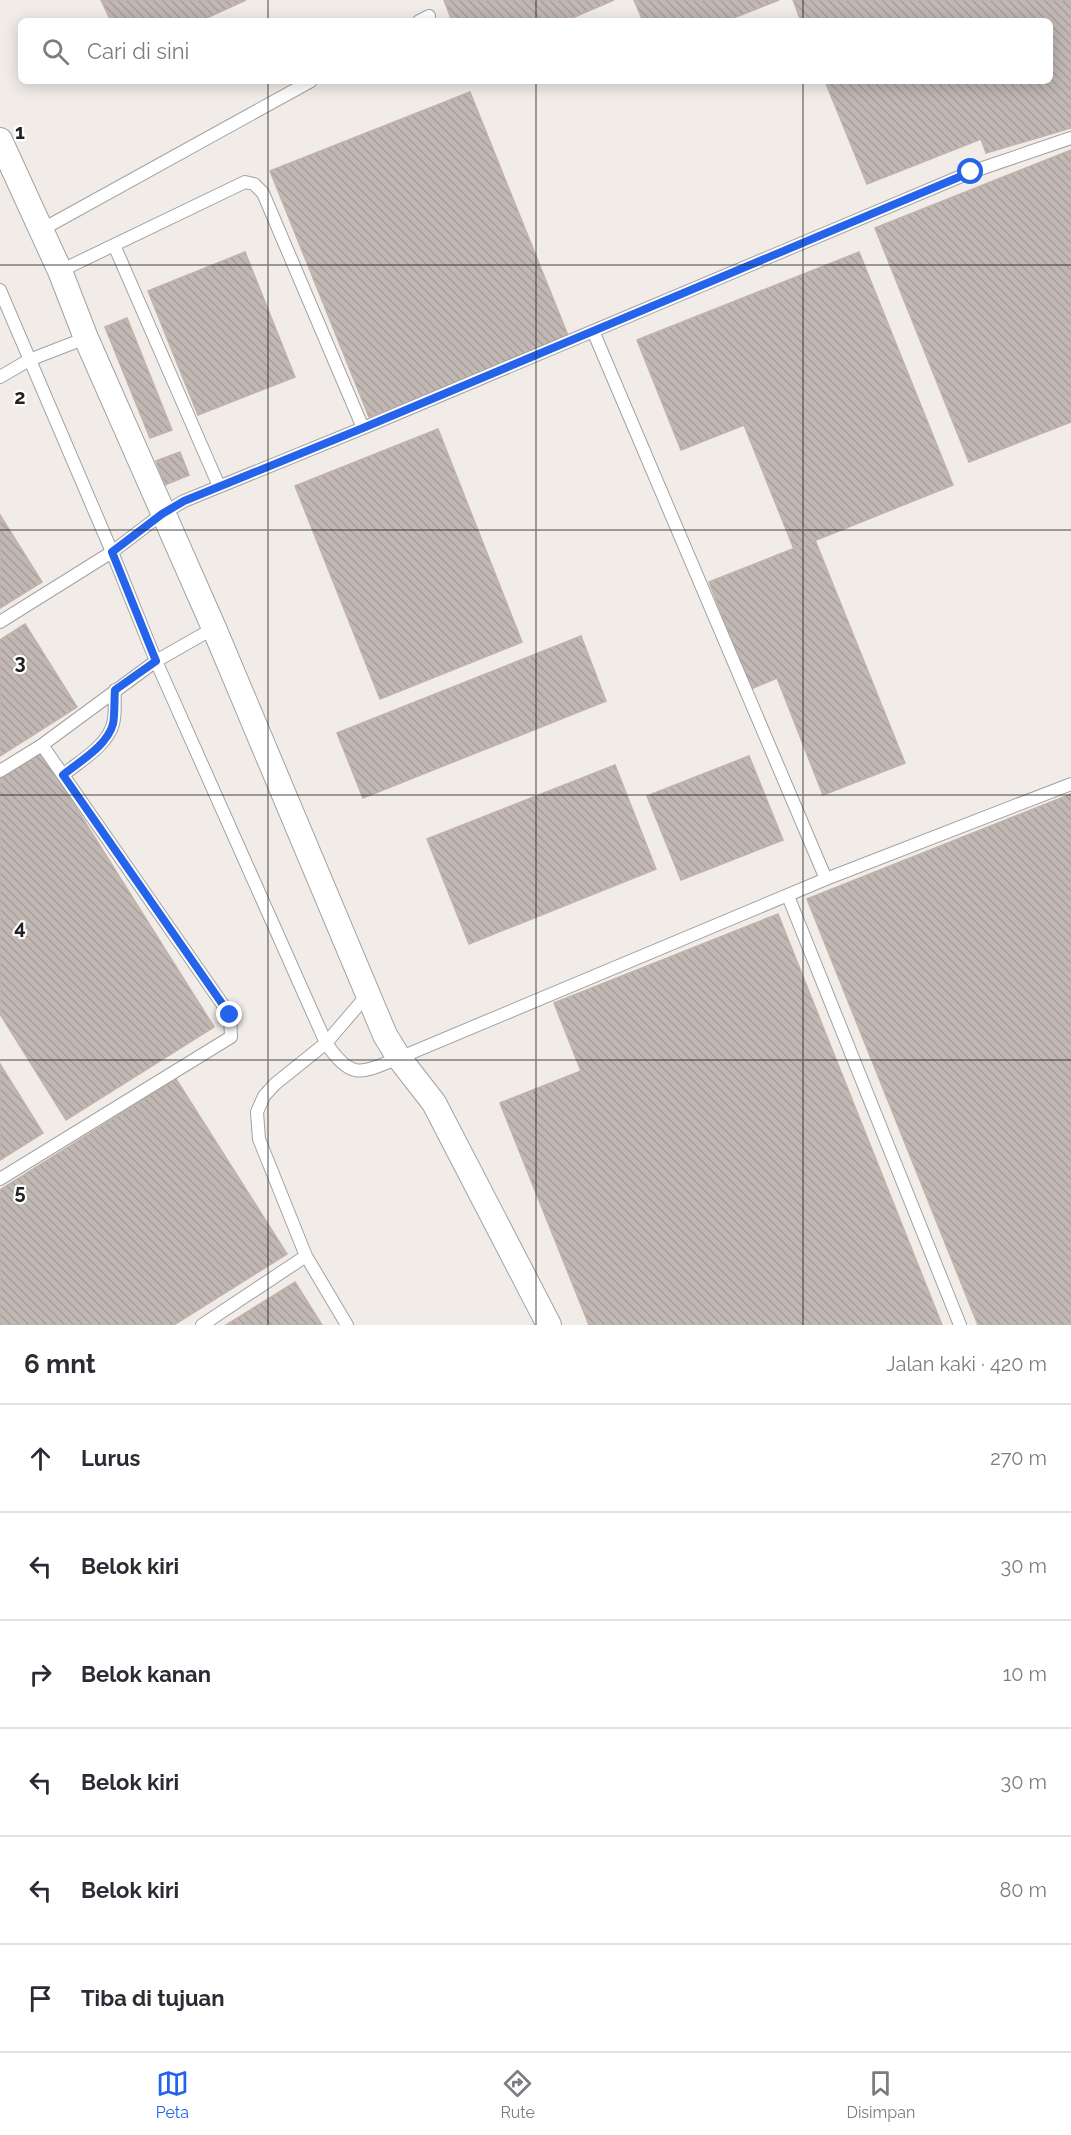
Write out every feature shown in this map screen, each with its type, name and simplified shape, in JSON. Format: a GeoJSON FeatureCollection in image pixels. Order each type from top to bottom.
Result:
{"type":"FeatureCollection","features":[{"type":"Feature","properties":{"kind":"street"},"geometry":{"type":"LineString","coordinates":[[0,140],[60,271],[86,338],[214,628],[385,1035],[399,1058],[434,1103],[549,1325]]}},
{"type":"Feature","properties":{"kind":"lane"},"geometry":{"type":"LineString","coordinates":[[41,230],[306,84]]}},
{"type":"Feature","properties":{"kind":"lane"},"geometry":{"type":"LineString","coordinates":[[0,622],[112,552],[162,514],[184,501],[971,172],[1071,138]]}},
{"type":"Feature","properties":{"kind":"lane"},"geometry":{"type":"LineString","coordinates":[[60,271],[245,182],[254,184],[262,193],[363,428]]}},
{"type":"Feature","properties":{"kind":"lane"},"geometry":{"type":"LineString","coordinates":[[114,245],[219,486]]}},
{"type":"Feature","properties":{"kind":"lane"},"geometry":{"type":"LineString","coordinates":[[0,291],[112,552],[156,661],[326,1043],[337,1059],[348,1068],[364,1072],[826,879],[1071,784]]}},
{"type":"Feature","properties":{"kind":"lane"},"geometry":{"type":"LineString","coordinates":[[593,331],[826,879]]}},
{"type":"Feature","properties":{"kind":"lane"},"geometry":{"type":"LineString","coordinates":[[0,377],[29,360],[86,338]]}},
{"type":"Feature","properties":{"kind":"lane"},"geometry":{"type":"LineString","coordinates":[[0,771],[42,745],[156,661],[214,628]]}},
{"type":"Feature","properties":{"kind":"lane"},"geometry":{"type":"LineString","coordinates":[[63,775],[98,747],[108,735],[113,724],[115,690]]}},
{"type":"Feature","properties":{"kind":"lane"},"geometry":{"type":"LineString","coordinates":[[0,1179],[231,1037],[230,1015],[42,745]]}},
{"type":"Feature","properties":{"kind":"lane"},"geometry":{"type":"LineString","coordinates":[[788,896],[960,1325]]}},
{"type":"Feature","properties":{"kind":"lane"},"geometry":{"type":"LineString","coordinates":[[347,1325],[306,1256],[259,1139],[257,1112],[264,1096],[275,1084],[326,1043],[368,994]]}},
{"type":"Feature","properties":{"kind":"lane"},"geometry":{"type":"LineString","coordinates":[[202,1325],[306,1256]]}},
{"type":"Feature","properties":{"kind":"building"},"geometry":{"type":"Polygon","coordinates":[[[101,0],[246,0],[207,18],[110,18],[101,0]]]}},
{"type":"Feature","properties":{"kind":"building"},"geometry":{"type":"Polygon","coordinates":[[[444,0],[614,0],[572,18],[451,18],[444,0]]]}},
{"type":"Feature","properties":{"kind":"building"},"geometry":{"type":"Polygon","coordinates":[[[634,0],[779,0],[734,18],[642,18],[634,0]]]}},
{"type":"Feature","properties":{"kind":"building"},"geometry":{"type":"Polygon","coordinates":[[[793,0],[1071,0],[1071,128],[986,153],[981,139],[867,184],[826,84],[1053,84],[1053,18],[800,18],[793,0]]]}},
{"type":"Feature","properties":{"kind":"building"},"geometry":{"type":"Polygon","coordinates":[[[470,92],[569,338],[369,417],[270,171],[470,92]]]}},
{"type":"Feature","properties":{"kind":"building"},"geometry":{"type":"Polygon","coordinates":[[[1071,150],[1071,422],[969,462],[875,228],[1071,150]]]}},
{"type":"Feature","properties":{"kind":"building"},"geometry":{"type":"Polygon","coordinates":[[[245,252],[295,377],[198,415],[148,291],[245,252]]]}},
{"type":"Feature","properties":{"kind":"building"},"geometry":{"type":"Polygon","coordinates":[[[859,252],[953,485],[794,549],[744,425],[681,450],[637,340],[859,252]]]}},
{"type":"Feature","properties":{"kind":"building"},"geometry":{"type":"Polygon","coordinates":[[[127,318],[172,430],[150,438],[105,327],[127,318]]]}},
{"type":"Feature","properties":{"kind":"building"},"geometry":{"type":"Polygon","coordinates":[[[438,429],[522,642],[380,699],[295,486],[438,429]]]}},
{"type":"Feature","properties":{"kind":"building"},"geometry":{"type":"Polygon","coordinates":[[[180,452],[189,475],[165,485],[156,461],[180,452]]]}},
{"type":"Feature","properties":{"kind":"building"},"geometry":{"type":"Polygon","coordinates":[[[0,515],[42,582],[0,608],[0,515]]]}},
{"type":"Feature","properties":{"kind":"building"},"geometry":{"type":"Polygon","coordinates":[[[815,540],[905,763],[823,795],[777,678],[751,689],[709,582],[815,540]]]}},
{"type":"Feature","properties":{"kind":"building"},"geometry":{"type":"Polygon","coordinates":[[[25,624],[77,707],[0,756],[0,640],[25,624]]]}},
{"type":"Feature","properties":{"kind":"building"},"geometry":{"type":"Polygon","coordinates":[[[581,636],[606,701],[363,798],[337,733],[581,636]]]}},
{"type":"Feature","properties":{"kind":"building"},"geometry":{"type":"Polygon","coordinates":[[[41,752],[214,1027],[66,1120],[0,1014],[0,777],[41,752]]]}},
{"type":"Feature","properties":{"kind":"building"},"geometry":{"type":"Polygon","coordinates":[[[749,756],[783,840],[681,880],[647,796],[749,756]]]}},
{"type":"Feature","properties":{"kind":"building"},"geometry":{"type":"Polygon","coordinates":[[[615,765],[656,869],[469,944],[427,839],[615,765]]]}},
{"type":"Feature","properties":{"kind":"building"},"geometry":{"type":"Polygon","coordinates":[[[1071,794],[1071,1325],[978,1325],[807,899],[1071,794]]]}},
{"type":"Feature","properties":{"kind":"building"},"geometry":{"type":"Polygon","coordinates":[[[778,914],[942,1325],[589,1325],[500,1103],[581,1071],[554,1003],[778,914]]]}},
{"type":"Feature","properties":{"kind":"building"},"geometry":{"type":"Polygon","coordinates":[[[0,1064],[43,1133],[0,1160],[0,1064]]]}},
{"type":"Feature","properties":{"kind":"building"},"geometry":{"type":"Polygon","coordinates":[[[176,1079],[287,1254],[174,1325],[0,1325],[0,1190],[176,1079]]]}},
{"type":"Feature","properties":{"kind":"building"},"geometry":{"type":"Polygon","coordinates":[[[295,1282],[322,1325],[226,1325],[295,1282]]]}},
{"type":"Feature","properties":{"kind":"route"},"geometry":{"type":"LineString","coordinates":[[230,1015],[63,775],[98,747],[108,735],[113,724],[115,690],[156,661],[112,552],[162,514],[184,501],[971,172]]}}]}
